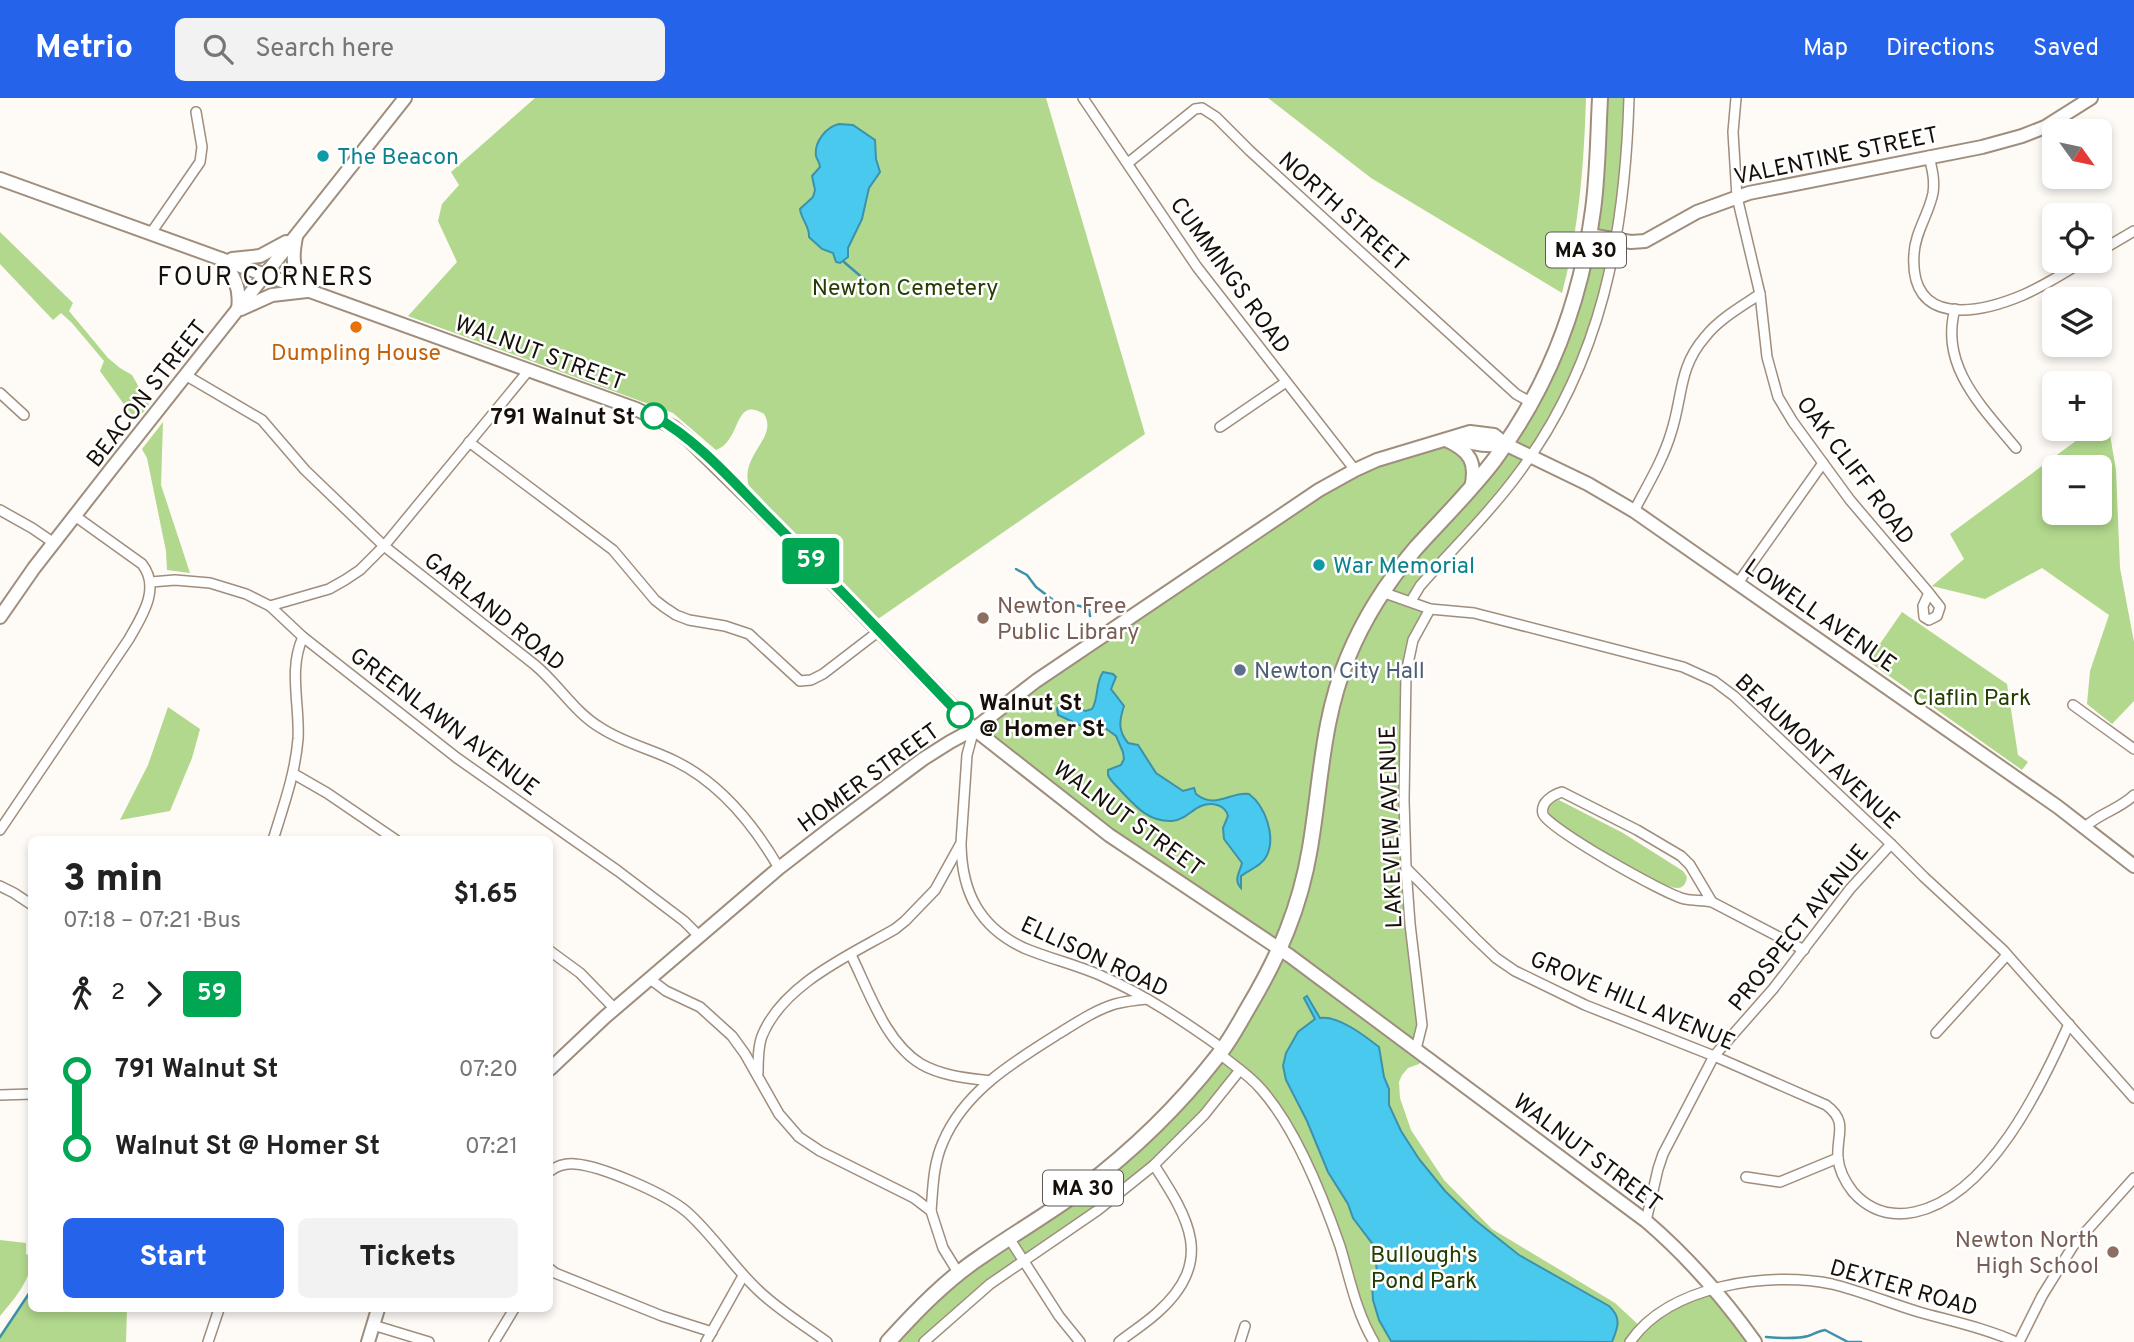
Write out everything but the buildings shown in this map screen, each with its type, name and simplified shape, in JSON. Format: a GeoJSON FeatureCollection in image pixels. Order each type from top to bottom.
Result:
{"type":"FeatureCollection","features":[{"type":"Feature","properties":{"kind":"main road","name":"MA 30"},"geometry":{"type":"LineString","coordinates":[[888,1342],[912,1315],[980,1257],[1081,1189],[1135,1146],[1183,1097],[1222,1051],[1280,950],[1296,911],[1306,872],[1324,737],[1336,689],[1348,658],[1382,592],[1414,551],[1496,458],[1532,403],[1548,372],[1566,325],[1580,280],[1589,235],[1597,167],[1600,98]]}},
{"type":"Feature","properties":{"kind":"main road","name":"VALENTINE STREET"},"geometry":{"type":"LineString","coordinates":[[1589,235],[1631,242],[1645,241],[1697,212],[1762,190],[1982,147],[2022,136],[2045,127],[2091,98]]}},
{"type":"Feature","properties":{"kind":"main road","name":"BEACON STREET"},"geometry":{"type":"LineString","coordinates":[[2,610],[402,100]]}},
{"type":"Feature","properties":{"kind":"main road","name":"WALNUT STREET"},"geometry":{"type":"LineString","coordinates":[[0,179],[636,409],[673,426],[731,481],[974,729],[1109,835],[1280,950],[1646,1221],[1680,1252],[1714,1289],[1755,1342]]}},
{"type":"Feature","properties":{"kind":"main road"},"geometry":{"type":"LineString","coordinates":[[221,258],[260,256],[296,236]]}},
{"type":"Feature","properties":{"kind":"main road"},"geometry":{"type":"LineString","coordinates":[[237,310],[272,295],[309,291],[294,266],[296,236]]}},
{"type":"Feature","properties":{"kind":"main road"},"geometry":{"type":"LineString","coordinates":[[221,258],[237,284],[237,310]]}},
{"type":"Feature","properties":{"kind":"main road"},"geometry":{"type":"LineString","coordinates":[[1451,439],[1470,457],[1474,469],[1471,488]]}},
{"type":"Feature","properties":{"kind":"main road","name":"HOMER STREET"},"geometry":{"type":"LineString","coordinates":[[553,1066],[779,867],[923,759],[974,729],[1036,681],[1319,489],[1355,470],[1407,450],[1451,439],[1469,444],[1505,444]]}},
{"type":"Feature","properties":{"kind":"main road","name":"LOWELL AVENUE"},"geometry":{"type":"LineString","coordinates":[[1505,444],[1588,484],[1634,511],[2085,827],[2134,866]]}},
{"type":"Feature","properties":{"kind":"main road"},"geometry":{"type":"LineString","coordinates":[[368,1342],[377,1312]]}},
{"type":"Feature","properties":{"kind":"street","name":"CUMMINGS ROAD"},"geometry":{"type":"LineString","coordinates":[[1083,98],[1197,267],[1355,470]]}},
{"type":"Feature","properties":{"kind":"street"},"geometry":{"type":"LineString","coordinates":[[1411,601],[1420,586],[1498,500],[1531,456],[1567,395],[1592,337],[1604,298],[1624,186],[1629,98]]}},
{"type":"Feature","properties":{"kind":"street","name":"OAK CLIFF ROAD"},"geometry":{"type":"LineString","coordinates":[[1736,98],[1733,132],[1737,197],[1760,293],[1767,357],[1778,397],[1823,463],[1879,536],[1929,593]]}},
{"type":"Feature","properties":{"kind":"street","name":"NORTH STREET"},"geometry":{"type":"LineString","coordinates":[[1128,163],[1195,109],[1202,107],[1516,394],[1532,403]]}},
{"type":"Feature","properties":{"kind":"street"},"geometry":{"type":"LineString","coordinates":[[151,233],[200,162],[202,147],[196,113]]}},
{"type":"Feature","properties":{"kind":"street"},"geometry":{"type":"LineString","coordinates":[[1929,156],[1934,178],[1933,192],[1915,248],[1915,272],[1921,293],[1927,300],[1936,306],[1955,309],[1986,307],[2024,295],[2063,273]]}},
{"type":"Feature","properties":{"kind":"street"},"geometry":{"type":"LineString","coordinates":[[2112,244],[2134,231]]}},
{"type":"Feature","properties":{"kind":"street"},"geometry":{"type":"LineString","coordinates":[[1634,511],[1671,435],[1683,378],[1695,351],[1714,327],[1760,293]]}},
{"type":"Feature","properties":{"kind":"street"},"geometry":{"type":"LineString","coordinates":[[1955,309],[1951,329],[1953,355],[1973,396],[2016,448]]}},
{"type":"Feature","properties":{"kind":"street"},"geometry":{"type":"LineString","coordinates":[[270,606],[329,589],[360,570],[384,546],[529,370]]}},
{"type":"Feature","properties":{"kind":"street","name":"GARLAND ROAD"},"geometry":{"type":"LineString","coordinates":[[187,376],[262,420],[305,470],[384,546],[551,678],[588,720],[626,741],[673,760],[710,782],[741,815],[779,867]]}},
{"type":"Feature","properties":{"kind":"street"},"geometry":{"type":"LineString","coordinates":[[1220,427],[1286,382]]}},
{"type":"Feature","properties":{"kind":"street"},"geometry":{"type":"LineString","coordinates":[[0,393],[24,415]]}},
{"type":"Feature","properties":{"kind":"street"},"geometry":{"type":"LineString","coordinates":[[469,442],[613,550],[664,607],[689,620],[725,626],[749,634],[800,681],[811,680],[823,674],[878,631]]}},
{"type":"Feature","properties":{"kind":"street"},"geometry":{"type":"LineString","coordinates":[[1738,583],[1823,463]]}},
{"type":"Feature","properties":{"kind":"street"},"geometry":{"type":"LineString","coordinates":[[0,510],[54,543]]}},
{"type":"Feature","properties":{"kind":"street"},"geometry":{"type":"LineString","coordinates":[[0,830],[134,629],[148,603],[149,572],[142,564],[75,516]]}},
{"type":"Feature","properties":{"kind":"street","name":"GREENLAWN AVENUE"},"geometry":{"type":"LineString","coordinates":[[150,582],[174,580],[210,583],[246,594],[270,606],[303,637],[457,758],[684,921],[699,936]]}},
{"type":"Feature","properties":{"kind":"street","name":"BEAUMONT AVENUE"},"geometry":{"type":"LineString","coordinates":[[1382,592],[1430,609],[1474,613],[1640,655],[1683,667],[1714,681],[1734,696],[2007,955],[2134,1098]]}},
{"type":"Feature","properties":{"kind":"street","name":"LAKEVIEW AVENUE"},"geometry":{"type":"LineString","coordinates":[[1416,1049],[1422,1026],[1406,868],[1406,673],[1413,640],[1430,609]]}},
{"type":"Feature","properties":{"kind":"street"},"geometry":{"type":"LineString","coordinates":[[274,836],[294,774],[299,706],[295,661],[303,637]]}},
{"type":"Feature","properties":{"kind":"street"},"geometry":{"type":"LineString","coordinates":[[2073,705],[2134,749]]}},
{"type":"Feature","properties":{"kind":"street","name":"ELLISON ROAD"},"geometry":{"type":"LineString","coordinates":[[974,729],[967,755],[961,868],[966,889],[975,906],[1003,935],[1023,947],[1103,976],[1149,999],[1222,1051],[1254,1081],[1272,1103],[1312,1176],[1340,1247],[1359,1312],[1373,1341]]}},
{"type":"Feature","properties":{"kind":"street"},"geometry":{"type":"LineString","coordinates":[[294,774],[390,836]]}},
{"type":"Feature","properties":{"kind":"street"},"geometry":{"type":"LineString","coordinates":[[1712,902],[1681,856],[1637,830],[1562,792],[1553,794],[1543,807],[1543,814],[1548,822],[1581,844],[1669,893],[1684,899],[1712,902],[1804,950]]}},
{"type":"Feature","properties":{"kind":"street"},"geometry":{"type":"LineString","coordinates":[[2085,827],[2129,801],[2134,795]]}},
{"type":"Feature","properties":{"kind":"street"},"geometry":{"type":"LineString","coordinates":[[758,1075],[761,1038],[781,1006],[820,972],[895,929],[935,890],[961,843]]}},
{"type":"Feature","properties":{"kind":"street","name":"PROSPECT AVENUE"},"geometry":{"type":"LineString","coordinates":[[1646,1221],[1663,1154],[1714,1056],[1804,950],[1850,889],[1891,844]]}},
{"type":"Feature","properties":{"kind":"street","name":"GROVE HILL AVENUE"},"geometry":{"type":"LineString","coordinates":[[1406,868],[1496,958],[1515,971],[1585,1004],[1826,1105],[1838,1116],[1838,1158]]}},
{"type":"Feature","properties":{"kind":"street"},"geometry":{"type":"LineString","coordinates":[[0,886],[28,903]]}},
{"type":"Feature","properties":{"kind":"street"},"geometry":{"type":"LineString","coordinates":[[553,953],[580,972],[615,1009]]}},
{"type":"Feature","properties":{"kind":"street"},"geometry":{"type":"LineString","coordinates":[[851,955],[881,1016],[906,1052],[922,1064],[938,1071],[990,1081]]}},
{"type":"Feature","properties":{"kind":"street"},"geometry":{"type":"LineString","coordinates":[[1936,1033],[2007,955]]}},
{"type":"Feature","properties":{"kind":"street"},"geometry":{"type":"LineString","coordinates":[[650,979],[700,1007],[732,1036],[758,1075],[779,1114],[799,1137],[820,1151],[914,1198],[931,1211]]}},
{"type":"Feature","properties":{"kind":"street"},"geometry":{"type":"LineString","coordinates":[[959,1274],[943,1248],[931,1211],[934,1170],[942,1144],[964,1106],[990,1081],[1045,1042],[1096,1012],[1114,1004],[1149,999]]}},
{"type":"Feature","properties":{"kind":"street"},"geometry":{"type":"LineString","coordinates":[[1746,1177],[1780,1182],[1838,1158],[1844,1178],[1854,1193],[1885,1214],[1921,1210],[1942,1202],[1965,1187],[1983,1170],[2004,1143],[2049,1070],[2069,1024]]}},
{"type":"Feature","properties":{"kind":"street"},"geometry":{"type":"LineString","coordinates":[[924,1342],[990,1283],[1098,1210],[1154,1165],[1204,1115],[1240,1070]]}},
{"type":"Feature","properties":{"kind":"street"},"geometry":{"type":"LineString","coordinates":[[0,1095],[28,1094]]}},
{"type":"Feature","properties":{"kind":"street"},"geometry":{"type":"LineString","coordinates":[[553,1170],[574,1163],[583,1165],[630,1181],[687,1212],[743,1276],[784,1312],[827,1342]]}},
{"type":"Feature","properties":{"kind":"street"},"geometry":{"type":"LineString","coordinates":[[1119,1342],[1171,1299],[1184,1280],[1193,1255],[1192,1239],[1186,1223],[1154,1165]]}},
{"type":"Feature","properties":{"kind":"street"},"geometry":{"type":"LineString","coordinates":[[2017,1342],[2073,1246],[2134,1178]]}},
{"type":"Feature","properties":{"kind":"street"},"geometry":{"type":"LineString","coordinates":[[1009,1238],[1059,1316],[1080,1342]]}},
{"type":"Feature","properties":{"kind":"street"},"geometry":{"type":"LineString","coordinates":[[553,1273],[662,1316],[712,1332]]}},
{"type":"Feature","properties":{"kind":"street"},"geometry":{"type":"LineString","coordinates":[[706,1342],[743,1276]]}},
{"type":"Feature","properties":{"kind":"street","name":"DEXTER ROAD"},"geometry":{"type":"LineString","coordinates":[[1630,1342],[1640,1329],[1682,1300],[1714,1289],[1764,1280],[1830,1284],[2017,1342]]}},
{"type":"Feature","properties":{"kind":"street"},"geometry":{"type":"LineString","coordinates":[[208,1342],[218,1312]]}},
{"type":"Feature","properties":{"kind":"street"},"geometry":{"type":"LineString","coordinates":[[494,1342],[512,1312]]}},
{"type":"Feature","properties":{"kind":"street"},"geometry":{"type":"LineString","coordinates":[[373,1325],[400,1331],[429,1342]]}},
{"type":"Feature","properties":{"kind":"street"},"geometry":{"type":"LineString","coordinates":[[1240,1342],[1245,1326]]}},
{"type":"Feature","properties":{"kind":"green space","name":"Newton Cemetery"},"geometry":{"type":"Polygon","coordinates":[[[535,98],[1046,98],[1145,434],[878,619],[749,486],[749,465],[767,431],[764,414],[747,410],[730,438],[716,450],[673,413],[408,316],[457,262],[438,221],[442,204],[459,185],[451,172],[535,98]]]}},
{"type":"Feature","properties":{"kind":"green space"},"geometry":{"type":"Polygon","coordinates":[[[1268,98],[1586,98],[1580,196],[1562,293],[1371,178],[1268,98]]]}},
{"type":"Feature","properties":{"kind":"green space","name":"Bullough's Pond Park"},"geometry":{"type":"Polygon","coordinates":[[[1600,98],[1629,98],[1624,186],[1592,337],[1530,456],[1411,601],[1430,609],[1409,656],[1404,800],[1422,1025],[1416,1048],[1426,1057],[1402,1075],[1399,1082],[1400,1098],[1411,1130],[1444,1180],[1492,1229],[1615,1303],[1642,1328],[1651,1320],[1714,1289],[1755,1342],[1374,1342],[1322,1197],[1269,1100],[1240,1071],[1154,1165],[1023,1260],[924,1342],[888,1342],[912,1316],[1056,1208],[1202,1075],[1280,950],[1109,835],[974,729],[1319,490],[1407,450],[1457,445],[1474,475],[1511,436],[1576,293],[1600,98]]]}},
{"type":"Feature","properties":{"kind":"green space"},"geometry":{"type":"Polygon","coordinates":[[[0,232],[73,303],[69,311],[108,358],[132,375],[149,405],[136,421],[100,371],[104,361],[72,323],[61,313],[53,320],[0,264],[0,232]]]}},
{"type":"Feature","properties":{"kind":"green space"},"geometry":{"type":"Polygon","coordinates":[[[163,422],[161,485],[190,573],[167,570],[166,551],[147,458],[142,449],[163,422]]]}},
{"type":"Feature","properties":{"kind":"green space"},"geometry":{"type":"Polygon","coordinates":[[[2076,441],[2111,441],[2116,470],[2120,568],[2134,642],[2134,701],[2112,724],[2087,704],[2090,671],[2109,615],[2042,568],[1985,599],[1932,586],[1964,559],[1950,534],[2042,466],[2042,525],[2112,525],[2112,455],[2057,455],[2076,441]]]}},
{"type":"Feature","properties":{"kind":"green space","name":"Claflin Park"},"geometry":{"type":"Polygon","coordinates":[[[1902,612],[2007,684],[2018,755],[2028,762],[2022,770],[1868,661],[1902,612]]]}},
{"type":"Feature","properties":{"kind":"green space"},"geometry":{"type":"Polygon","coordinates":[[[168,707],[200,729],[192,758],[170,811],[120,820],[148,765],[168,707]]]}},
{"type":"Feature","properties":{"kind":"green space"},"geometry":{"type":"Polygon","coordinates":[[[1559,800],[1623,833],[1683,871],[1687,877],[1684,885],[1677,888],[1650,878],[1611,857],[1558,822],[1549,814],[1548,808],[1559,800]]]}},
{"type":"Feature","properties":{"kind":"green space"},"geometry":{"type":"Polygon","coordinates":[[[0,1240],[26,1243],[28,1276],[0,1316],[0,1240]]]}},
{"type":"Feature","properties":{"kind":"green space"},"geometry":{"type":"Polygon","coordinates":[[[28,1293],[28,1312],[127,1312],[126,1342],[0,1342],[0,1335],[28,1293]]]}},
{"type":"Feature","properties":{"kind":"water"},"geometry":{"type":"Polygon","coordinates":[[[839,124],[853,125],[875,140],[880,172],[869,188],[862,219],[848,248],[848,257],[840,263],[836,262],[833,253],[822,249],[809,237],[800,209],[813,197],[815,190],[812,176],[820,167],[816,156],[819,141],[830,128],[839,124]]]}},
{"type":"Feature","properties":{"kind":"water"},"geometry":{"type":"Polygon","coordinates":[[[1103,672],[1116,677],[1111,689],[1124,706],[1120,721],[1122,734],[1128,743],[1138,745],[1156,773],[1183,791],[1194,788],[1196,794],[1203,798],[1217,800],[1249,794],[1260,806],[1269,831],[1269,847],[1262,862],[1241,876],[1241,888],[1237,879],[1242,863],[1224,839],[1223,828],[1228,816],[1224,809],[1213,804],[1205,805],[1181,819],[1172,821],[1150,816],[1132,803],[1108,775],[1108,770],[1121,765],[1124,759],[1116,736],[1105,728],[1084,727],[1058,715],[1059,704],[1086,711],[1092,709],[1103,672]]]}},
{"type":"Feature","properties":{"kind":"water"},"geometry":{"type":"Polygon","coordinates":[[[1307,996],[1320,1018],[1343,1023],[1379,1047],[1389,1089],[1389,1105],[1401,1131],[1419,1159],[1445,1191],[1475,1220],[1519,1255],[1609,1306],[1618,1323],[1612,1342],[1391,1341],[1379,1320],[1373,1300],[1372,1284],[1377,1272],[1374,1246],[1353,1218],[1348,1204],[1328,1172],[1286,1080],[1283,1066],[1286,1053],[1298,1032],[1315,1019],[1304,998],[1307,996]]]}},
{"type":"Feature","properties":{"kind":"waterway"},"geometry":{"type":"LineString","coordinates":[[844,262],[865,280]]}},
{"type":"Feature","properties":{"kind":"waterway"},"geometry":{"type":"LineString","coordinates":[[1016,569],[1027,575],[1036,587],[1057,603],[1080,606],[1089,610],[1090,616]]}},
{"type":"Feature","properties":{"kind":"waterway"},"geometry":{"type":"LineString","coordinates":[[0,1337],[28,1295]]}},
{"type":"Feature","properties":{"kind":"waterway"},"geometry":{"type":"LineString","coordinates":[[1766,1337],[1799,1338],[1825,1330],[1848,1342],[1861,1342]]}},
{"type":"Feature","properties":{"kind":"bus line","name":"59"},"geometry":{"type":"LineString","coordinates":[[654,416],[673,426],[731,481],[960,715]]}},
{"type":"Feature","properties":{"kind":"place","name":"The Beacon"},"geometry":{"type":"Point","coordinates":[323,156]}},
{"type":"Feature","properties":{"kind":"place","name":"Dumpling House"},"geometry":{"type":"Point","coordinates":[356,327]}},
{"type":"Feature","properties":{"kind":"place","name":"791 Walnut St"},"geometry":{"type":"Point","coordinates":[654,416]}},
{"type":"Feature","properties":{"kind":"place","name":"War Memorial"},"geometry":{"type":"Point","coordinates":[1319,565]}},
{"type":"Feature","properties":{"kind":"place","name":"Newton Free Public Library"},"geometry":{"type":"Point","coordinates":[983,618]}},
{"type":"Feature","properties":{"kind":"place","name":"Newton City Hall"},"geometry":{"type":"Point","coordinates":[1240,670]}},
{"type":"Feature","properties":{"kind":"place","name":"Walnut St @ Homer St"},"geometry":{"type":"Point","coordinates":[960,715]}},
{"type":"Feature","properties":{"kind":"place","name":"Newton North High School"},"geometry":{"type":"Point","coordinates":[2113,1252]}},
{"type":"Feature","properties":{"kind":"district","name":"FOUR CORNERS"},"geometry":{"type":"Point","coordinates":[266,276]}}]}
